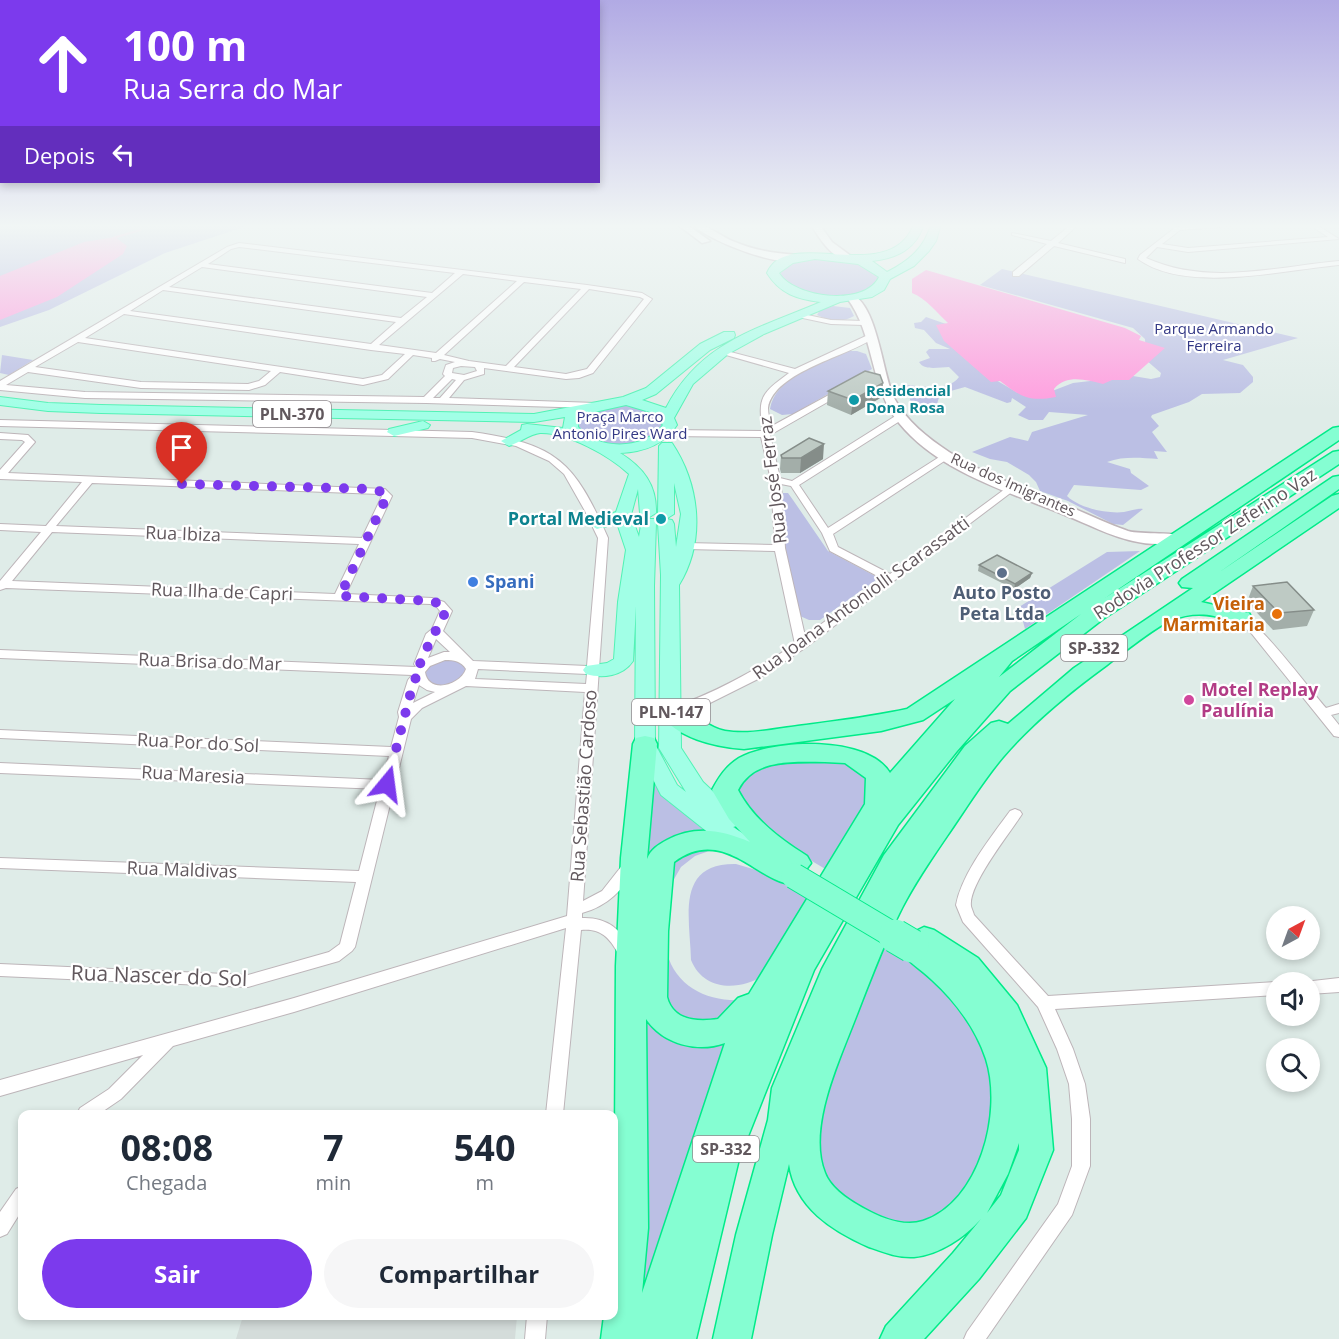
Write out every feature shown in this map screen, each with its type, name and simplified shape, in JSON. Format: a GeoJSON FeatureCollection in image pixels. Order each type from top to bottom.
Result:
{"type":"FeatureCollection","features":[{"type":"Feature","properties":{"kind":"highway"},"geometry":{"type":"LineString","coordinates":[[671,712],[699,732],[722,741],[744,741],[881,723],[915,716],[1339,432]]}},
{"type":"Feature","properties":{"kind":"highway","name":"Rodovia Professor Zeferino Vaz"},"geometry":{"type":"LineString","coordinates":[[677,1339],[722,1159],[801,967],[889,818],[948,745],[1002,686],[1095,614],[1339,456]]}},
{"type":"Feature","properties":{"kind":"highway","name":"Rodovia Professor Zeferino Vaz"},"geometry":{"type":"LineString","coordinates":[[732,1339],[754,1235],[784,1120],[788,1088],[837,969],[893,862],[974,752],[1086,653],[1339,481]]}},
{"type":"Feature","properties":{"kind":"highway"},"geometry":{"type":"LineString","coordinates":[[914,939],[984,1018],[1000,1053],[1009,1093],[1008,1131],[992,1177],[969,1209],[939,1231],[915,1240],[886,1236],[855,1223],[834,1210],[816,1191],[807,1171],[804,1133],[811,1096],[825,1058],[861,966],[892,901],[916,861],[975,776],[1002,743],[1033,714],[1144,628],[1339,500]]}},
{"type":"Feature","properties":{"kind":"highway"},"geometry":{"type":"LineString","coordinates":[[1223,578],[1224,592],[1241,618]]}},
{"type":"Feature","properties":{"kind":"highway"},"geometry":{"type":"LineString","coordinates":[[1144,628],[1187,608],[1202,607],[1241,618]]}},
{"type":"Feature","properties":{"kind":"highway"},"geometry":{"type":"LineString","coordinates":[[646,1339],[746,1026],[878,804],[1003,658]]}},
{"type":"Feature","properties":{"kind":"highway"},"geometry":{"type":"LineString","coordinates":[[620,1339],[630,1228],[631,966],[634,858],[645,744]]}},
{"type":"Feature","properties":{"kind":"highway"},"geometry":{"type":"LineString","coordinates":[[788,865],[730,802],[725,790],[729,780],[738,769],[752,761],[772,755],[835,753],[854,757],[870,766],[879,775],[878,804]]}},
{"type":"Feature","properties":{"kind":"highway"},"geometry":{"type":"LineString","coordinates":[[778,971],[770,978],[735,1026],[717,1033],[691,1034],[671,1026],[659,1016],[652,1002],[652,926],[661,857],[679,844],[705,838],[728,843],[788,865],[914,939],[968,966],[1006,1014],[1030,1068],[1036,1150],[1014,1206],[966,1266],[899,1339]]}},
{"type":"Feature","properties":{"kind":"main road"},"geometry":{"type":"LineString","coordinates":[[782,287],[815,298],[837,299],[866,295],[883,286]]}},
{"type":"Feature","properties":{"kind":"main road"},"geometry":{"type":"LineString","coordinates":[[626,401],[651,391],[705,347],[784,311],[790,306],[787,292],[782,287]]}},
{"type":"Feature","properties":{"kind":"main road"},"geometry":{"type":"LineString","coordinates":[[669,588],[686,546],[689,499],[666,438],[670,425],[668,417],[692,377],[722,351],[742,339],[837,299]]}},
{"type":"Feature","properties":{"kind":"main road","name":"PLN-370"},"geometry":{"type":"LineString","coordinates":[[2,391],[48,407],[534,418],[626,401],[658,409],[668,417]]}},
{"type":"Feature","properties":{"kind":"main road"},"geometry":{"type":"LineString","coordinates":[[359,414],[405,406],[420,407],[426,400]]}},
{"type":"Feature","properties":{"kind":"main road"},"geometry":{"type":"LineString","coordinates":[[577,436],[572,430],[571,423],[575,416],[588,407]]}},
{"type":"Feature","properties":{"kind":"main road","name":"PLN-370"},"geometry":{"type":"LineString","coordinates":[[0,413],[47,418],[537,428],[577,436],[595,445],[613,448],[635,447],[666,438]]}},
{"type":"Feature","properties":{"kind":"main road"},"geometry":{"type":"LineString","coordinates":[[264,413],[222,414],[217,417],[317,425]]}},
{"type":"Feature","properties":{"kind":"main road"},"geometry":{"type":"LineString","coordinates":[[394,432],[423,425]]}},
{"type":"Feature","properties":{"kind":"main road"},"geometry":{"type":"LineString","coordinates":[[509,441],[537,428]]}},
{"type":"Feature","properties":{"kind":"main road","name":"PLN-147"},"geometry":{"type":"LineString","coordinates":[[645,744],[645,586],[657,519],[666,438]]}},
{"type":"Feature","properties":{"kind":"main road","name":"PLN-147"},"geometry":{"type":"LineString","coordinates":[[595,445],[617,456],[636,475],[657,519],[669,588],[670,748],[682,772],[709,806],[788,865]]}},
{"type":"Feature","properties":{"kind":"main road"},"geometry":{"type":"LineString","coordinates":[[636,475],[628,491],[623,515],[645,586]]}},
{"type":"Feature","properties":{"kind":"main road"},"geometry":{"type":"LineString","coordinates":[[597,524],[623,515]]}},
{"type":"Feature","properties":{"kind":"main road"},"geometry":{"type":"LineString","coordinates":[[592,679],[623,661],[627,602],[635,548]]}},
{"type":"Feature","properties":{"kind":"main road"},"geometry":{"type":"LineString","coordinates":[[645,744],[669,790],[718,828],[788,865]]}},
{"type":"Feature","properties":{"kind":"street"},"geometry":{"type":"LineString","coordinates":[[361,286],[432,296]]}},
{"type":"Feature","properties":{"kind":"street"},"geometry":{"type":"LineString","coordinates":[[371,348],[443,286]]}},
{"type":"Feature","properties":{"kind":"street"},"geometry":{"type":"LineString","coordinates":[[433,358],[515,286]]}},
{"type":"Feature","properties":{"kind":"street"},"geometry":{"type":"LineString","coordinates":[[123,312],[569,377],[585,375],[590,371],[647,297],[582,286]]}},
{"type":"Feature","properties":{"kind":"street"},"geometry":{"type":"LineString","coordinates":[[509,367],[587,287]]}},
{"type":"Feature","properties":{"kind":"street"},"geometry":{"type":"LineString","coordinates":[[2,391],[44,360],[162,288],[403,321]]}},
{"type":"Feature","properties":{"kind":"street"},"geometry":{"type":"LineString","coordinates":[[801,315],[831,322],[863,317],[866,295]]}},
{"type":"Feature","properties":{"kind":"street","name":"Rua dos Imigrantes"},"geometry":{"type":"LineString","coordinates":[[852,298],[871,338],[873,375],[900,417],[921,438],[947,456],[1012,488],[1131,536],[1155,540],[1178,538]]}},
{"type":"Feature","properties":{"kind":"street","name":"Rua José Ferraz"},"geometry":{"type":"LineString","coordinates":[[801,645],[780,548],[776,480],[766,433],[764,408],[772,392],[795,372],[871,338]]}},
{"type":"Feature","properties":{"kind":"street"},"geometry":{"type":"LineString","coordinates":[[77,339],[371,381],[385,377],[410,354]]}},
{"type":"Feature","properties":{"kind":"street"},"geometry":{"type":"LineString","coordinates":[[722,351],[795,372]]}},
{"type":"Feature","properties":{"kind":"street"},"geometry":{"type":"LineString","coordinates":[[433,358],[448,374],[462,378],[521,370]]}},
{"type":"Feature","properties":{"kind":"street"},"geometry":{"type":"LineString","coordinates":[[426,400],[448,374],[452,365],[465,362]]}},
{"type":"Feature","properties":{"kind":"street"},"geometry":{"type":"LineString","coordinates":[[475,376],[482,369],[479,365]]}},
{"type":"Feature","properties":{"kind":"street"},"geometry":{"type":"LineString","coordinates":[[32,370],[141,385],[249,387],[260,385],[278,369]]}},
{"type":"Feature","properties":{"kind":"street"},"geometry":{"type":"LineString","coordinates":[[443,400],[462,378]]}},
{"type":"Feature","properties":{"kind":"street"},"geometry":{"type":"LineString","coordinates":[[666,438],[766,433],[848,388]]}},
{"type":"Feature","properties":{"kind":"street"},"geometry":{"type":"LineString","coordinates":[[2,391],[405,406]]}},
{"type":"Feature","properties":{"kind":"street"},"geometry":{"type":"LineString","coordinates":[[426,400],[588,407]]}},
{"type":"Feature","properties":{"kind":"street"},"geometry":{"type":"LineString","coordinates":[[794,484],[900,417]]}},
{"type":"Feature","properties":{"kind":"street"},"geometry":{"type":"LineString","coordinates":[[0,423],[394,432],[472,435],[509,441]]}},
{"type":"Feature","properties":{"kind":"street"},"geometry":{"type":"LineString","coordinates":[[0,436],[25,437],[30,442],[0,476]]}},
{"type":"Feature","properties":{"kind":"street","name":"Rua Sebastião Cardoso"},"geometry":{"type":"LineString","coordinates":[[509,441],[537,451],[563,467],[603,538],[574,918],[555,1110]]}},
{"type":"Feature","properties":{"kind":"street"},"geometry":{"type":"LineString","coordinates":[[827,533],[947,456]]}},
{"type":"Feature","properties":{"kind":"street"},"geometry":{"type":"LineString","coordinates":[[0,476],[88,481],[372,489],[385,493],[387,496],[340,596]]}},
{"type":"Feature","properties":{"kind":"street"},"geometry":{"type":"LineString","coordinates":[[776,480],[794,484],[827,533],[834,549],[889,578]]}},
{"type":"Feature","properties":{"kind":"street"},"geometry":{"type":"LineString","coordinates":[[1,586],[88,481]]}},
{"type":"Feature","properties":{"kind":"street","name":"Rua Joana Antoniolli Scarassatti"},"geometry":{"type":"LineString","coordinates":[[671,712],[702,702],[754,676],[801,645],[1012,488]]}},
{"type":"Feature","properties":{"kind":"street","name":"Rua Ibiza"},"geometry":{"type":"LineString","coordinates":[[0,527],[367,541]]}},
{"type":"Feature","properties":{"kind":"street"},"geometry":{"type":"LineString","coordinates":[[686,546],[780,548]]}},
{"type":"Feature","properties":{"kind":"street","name":"Rua Ilha de Capri"},"geometry":{"type":"LineString","coordinates":[[1,586],[432,601],[443,606],[446,611],[437,631]]}},
{"type":"Feature","properties":{"kind":"street"},"geometry":{"type":"LineString","coordinates":[[1241,618],[1256,632],[1339,733]]}},
{"type":"Feature","properties":{"kind":"street"},"geometry":{"type":"LineString","coordinates":[[405,717],[418,705],[459,685],[471,674],[467,662],[440,637],[437,631],[432,634],[420,664],[423,683],[433,688],[459,685],[529,684],[592,679]]}},
{"type":"Feature","properties":{"kind":"street","name":"Rua Brisa do Mar"},"geometry":{"type":"LineString","coordinates":[[0,654],[420,671]]}},
{"type":"Feature","properties":{"kind":"street"},"geometry":{"type":"LineString","coordinates":[[365,877],[405,717],[404,712],[414,680],[431,660],[444,656],[467,662],[534,668],[592,679]]}},
{"type":"Feature","properties":{"kind":"street"},"geometry":{"type":"LineString","coordinates":[[529,684],[527,676],[534,668]]}},
{"type":"Feature","properties":{"kind":"street"},"geometry":{"type":"LineString","coordinates":[[1323,714],[1339,708]]}},
{"type":"Feature","properties":{"kind":"street","name":"Rua Por do Sol"},"geometry":{"type":"LineString","coordinates":[[0,734],[396,752]]}},
{"type":"Feature","properties":{"kind":"street","name":"Rua Maresia"},"geometry":{"type":"LineString","coordinates":[[0,768],[387,784]]}},
{"type":"Feature","properties":{"kind":"street"},"geometry":{"type":"LineString","coordinates":[[974,1339],[1065,1209],[1081,1166],[1081,1119],[1077,1084],[1065,1049],[1044,1003],[968,918],[963,905],[965,895],[974,879],[1015,814]]}},
{"type":"Feature","properties":{"kind":"street"},"geometry":{"type":"LineString","coordinates":[[0,1088],[294,1005],[574,918],[600,902],[614,890],[634,858]]}},
{"type":"Feature","properties":{"kind":"street","name":"Rua Maldivas"},"geometry":{"type":"LineString","coordinates":[[0,862],[365,877]]}},
{"type":"Feature","properties":{"kind":"street","name":"Rua Nascer do Sol"},"geometry":{"type":"LineString","coordinates":[[0,970],[248,981],[334,957],[347,947],[365,877]]}},
{"type":"Feature","properties":{"kind":"street"},"geometry":{"type":"LineString","coordinates":[[574,918],[602,925],[612,931],[618,938],[631,966]]}},
{"type":"Feature","properties":{"kind":"street"},"geometry":{"type":"LineString","coordinates":[[1320,986],[1339,985]]}},
{"type":"Feature","properties":{"kind":"street"},"geometry":{"type":"LineString","coordinates":[[1044,1003],[1266,990]]}},
{"type":"Feature","properties":{"kind":"street"},"geometry":{"type":"LineString","coordinates":[[92,1110],[115,1094],[167,1041]]}},
{"type":"Feature","properties":{"kind":"street"},"geometry":{"type":"LineString","coordinates":[[0,1228],[18,1201]]}},
{"type":"Feature","properties":{"kind":"street"},"geometry":{"type":"LineString","coordinates":[[535,1339],[537,1320]]}},
{"type":"Feature","properties":{"kind":"shaded area"},"geometry":{"type":"Polygon","coordinates":[[[0,286],[73,286],[57,297],[0,320],[0,286]]]}},
{"type":"Feature","properties":{"kind":"shaded area"},"geometry":{"type":"Polygon","coordinates":[[[912,286],[983,286],[1125,328],[1141,336],[1139,340],[1165,348],[1129,380],[1112,380],[1103,384],[1071,380],[1059,384],[1054,389],[1056,397],[1039,399],[1026,397],[1000,381],[991,382],[944,341],[936,325],[948,323],[927,302],[912,293],[912,286]]]}},
{"type":"Feature","properties":{"kind":"shaded area"},"geometry":{"type":"Polygon","coordinates":[[[242,1320],[517,1320],[515,1339],[236,1339],[242,1320]]]}},
{"type":"Feature","properties":{"kind":"green space"},"geometry":{"type":"Polygon","coordinates":[[[0,286],[97,286],[49,310],[0,327],[0,286]]]}},
{"type":"Feature","properties":{"kind":"green space"},"geometry":{"type":"Polygon","coordinates":[[[790,286],[874,286],[861,293],[836,297],[798,291],[790,286]]]}},
{"type":"Feature","properties":{"kind":"green space","name":"Parque Armando Ferreira"},"geometry":{"type":"Polygon","coordinates":[[[985,286],[1077,286],[1298,338],[1223,360],[1243,365],[1253,377],[1253,382],[1240,393],[1202,394],[1189,402],[1152,415],[1151,417],[1159,426],[1152,432],[1167,452],[1154,451],[1158,459],[1126,458],[1107,462],[1130,469],[1131,473],[1149,486],[1141,490],[1074,485],[1067,496],[1086,507],[1117,512],[1143,509],[1123,525],[1113,524],[1068,501],[1040,491],[1036,482],[1029,475],[1007,462],[972,452],[1010,437],[1028,441],[1032,432],[1088,415],[1049,412],[1043,420],[1029,420],[1018,415],[1026,407],[1012,398],[1011,402],[1007,403],[965,387],[940,394],[937,404],[930,409],[918,410],[912,405],[905,385],[942,386],[954,382],[959,377],[949,367],[928,368],[919,362],[930,358],[926,352],[929,349],[950,349],[936,343],[924,330],[915,328],[914,323],[921,322],[926,317],[946,324],[984,373],[1018,393],[1039,396],[1073,383],[1133,376],[1151,379],[1160,377],[1161,373],[1146,360],[1145,339],[1133,328],[985,286]]]}},
{"type":"Feature","properties":{"kind":"green space"},"geometry":{"type":"Polygon","coordinates":[[[833,306],[850,308],[854,316],[845,320],[836,320],[817,315],[820,310],[833,306]]]}},
{"type":"Feature","properties":{"kind":"green space"},"geometry":{"type":"Polygon","coordinates":[[[847,351],[866,354],[872,369],[793,414],[782,415],[770,409],[780,388],[790,380],[801,372],[847,351]]]}},
{"type":"Feature","properties":{"kind":"green space"},"geometry":{"type":"Polygon","coordinates":[[[2,355],[33,360],[9,375],[0,373],[2,355]]]}},
{"type":"Feature","properties":{"kind":"green space","name":"Praça Marco Antonio Pires Ward"},"geometry":{"type":"Polygon","coordinates":[[[622,405],[652,411],[663,422],[662,430],[651,437],[623,445],[605,443],[582,435],[577,425],[585,415],[596,410],[622,405]]]}},
{"type":"Feature","properties":{"kind":"green space"},"geometry":{"type":"Polygon","coordinates":[[[788,493],[828,551],[877,577],[820,620],[809,620],[800,616],[784,544],[780,496],[788,493]]]}},
{"type":"Feature","properties":{"kind":"green space"},"geometry":{"type":"Polygon","coordinates":[[[1140,551],[1025,629],[1019,607],[1107,552],[1140,551]]]}},
{"type":"Feature","properties":{"kind":"green space"},"geometry":{"type":"Polygon","coordinates":[[[450,659],[464,665],[466,670],[461,680],[438,685],[425,678],[427,668],[439,660],[450,659]]]}},
{"type":"Feature","properties":{"kind":"green space"},"geometry":{"type":"Polygon","coordinates":[[[827,757],[845,761],[875,784],[832,873],[795,851],[743,808],[737,797],[739,779],[753,766],[827,757]]]}},
{"type":"Feature","properties":{"kind":"green space"},"geometry":{"type":"Polygon","coordinates":[[[648,768],[721,835],[712,850],[695,856],[681,867],[669,888],[667,953],[671,965],[678,975],[695,990],[717,998],[742,1000],[634,1339],[648,768]]]}},
{"type":"Feature","properties":{"kind":"green space"},"geometry":{"type":"Polygon","coordinates":[[[736,864],[777,876],[813,900],[791,944],[777,965],[756,980],[731,986],[707,980],[698,972],[691,960],[689,911],[690,896],[695,883],[703,873],[717,866],[736,864]]]}},
{"type":"Feature","properties":{"kind":"green space"},"geometry":{"type":"Polygon","coordinates":[[[888,942],[963,1000],[999,1088],[979,1176],[933,1222],[889,1225],[837,1198],[810,1153],[841,1045],[888,942]]]}},
{"type":"Feature","properties":{"kind":"building"},"geometry":{"type":"Polygon","coordinates":[[[865,371],[880,375],[883,383],[853,400],[828,391],[865,371]]]}},
{"type":"Feature","properties":{"kind":"building"},"geometry":{"type":"Polygon","coordinates":[[[809,438],[824,444],[801,458],[782,458],[781,455],[809,438]]]}},
{"type":"Feature","properties":{"kind":"building","name":"Auto Posto Peta Ltda"},"geometry":{"type":"Polygon","coordinates":[[[997,555],[1032,573],[1015,584],[979,565],[997,555]]]}},
{"type":"Feature","properties":{"kind":"building"},"geometry":{"type":"Polygon","coordinates":[[[1287,582],[1314,610],[1279,613],[1253,586],[1287,582]]]}},
{"type":"Feature","properties":{"kind":"place","name":"Residencial Dona Rosa"},"geometry":{"type":"Point","coordinates":[854,400]}},
{"type":"Feature","properties":{"kind":"place","name":"Portal Medieval"},"geometry":{"type":"Point","coordinates":[661,519]}},
{"type":"Feature","properties":{"kind":"place","name":"Auto Posto Peta Ltda"},"geometry":{"type":"Point","coordinates":[1002,573]}},
{"type":"Feature","properties":{"kind":"place","name":"Spani"},"geometry":{"type":"Point","coordinates":[473,582]}},
{"type":"Feature","properties":{"kind":"place","name":"Vieira Marmitaria"},"geometry":{"type":"Point","coordinates":[1277,614]}},
{"type":"Feature","properties":{"kind":"place","name":"Motel Replay Paulínia"},"geometry":{"type":"Point","coordinates":[1189,700]}},
{"type":"Feature","properties":{"kind":"route"},"geometry":{"type":"LineString","coordinates":[[182,484],[372,489],[385,493],[387,496],[340,596],[432,601],[443,606],[446,611],[437,631],[432,634],[420,664],[422,666],[419,675],[414,680],[387,784]]}}]}
